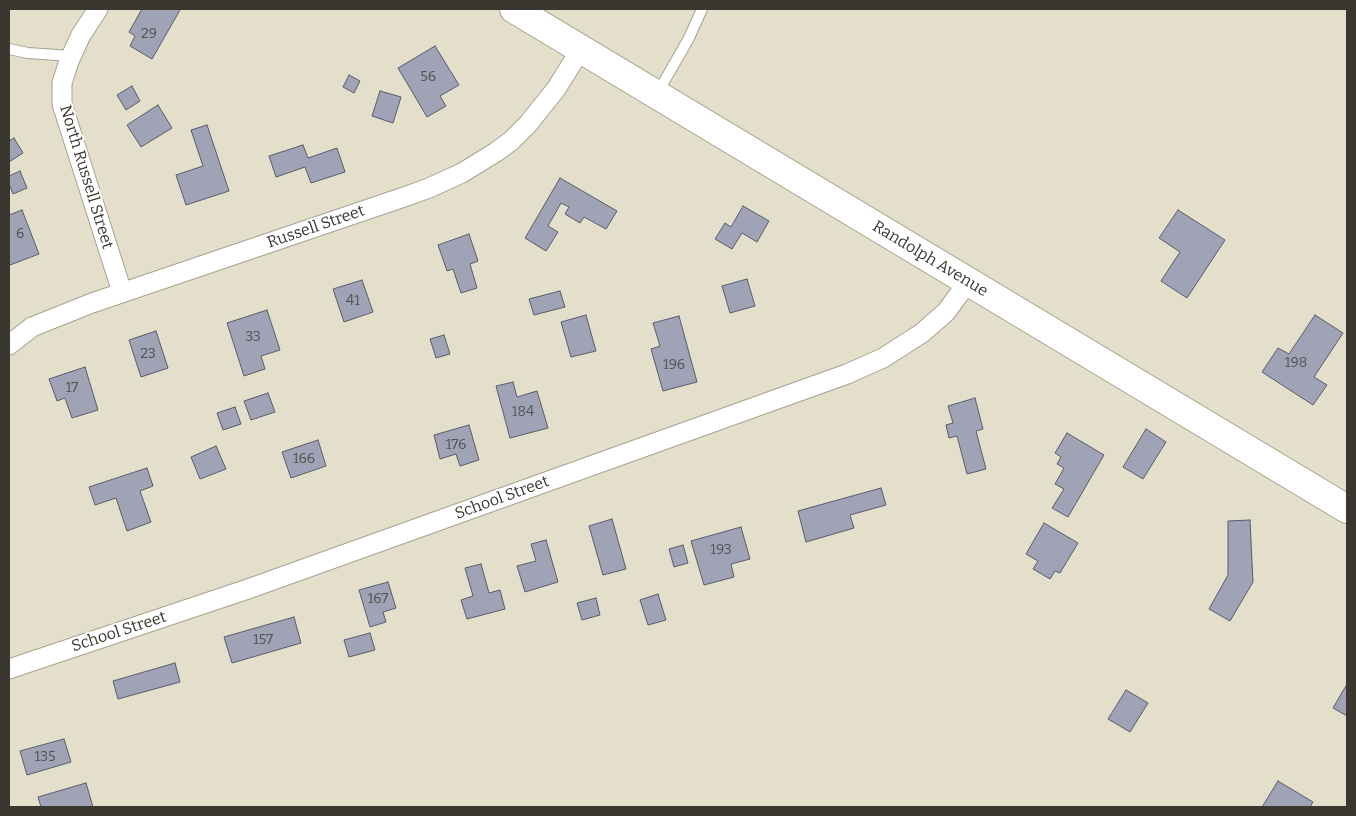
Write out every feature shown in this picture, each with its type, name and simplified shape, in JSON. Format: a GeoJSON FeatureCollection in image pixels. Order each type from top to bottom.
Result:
{"type":"FeatureCollection","features":[{"type":"Feature","properties":{"kind":"main road","name":"Randolph Avenue"},"geometry":{"type":"LineString","coordinates":[[514,9],[1347,509]]}},
{"type":"Feature","properties":{"kind":"street","name":"North Russell Street"},"geometry":{"type":"LineString","coordinates":[[98,9],[81,35],[71,56],[62,83],[62,104],[122,292]]}},
{"type":"Feature","properties":{"kind":"street","name":"Russell Street"},"geometry":{"type":"LineString","coordinates":[[9,346],[32,327],[73,310],[415,194],[462,173],[511,141],[528,124],[556,89],[581,49]]}},
{"type":"Feature","properties":{"kind":"street","name":"School Street"},"geometry":{"type":"LineString","coordinates":[[9,669],[248,589],[847,374],[884,358],[922,333],[946,312],[968,282]]}},
{"type":"Feature","properties":{"kind":"lane"},"geometry":{"type":"LineString","coordinates":[[656,94],[689,38],[702,9]]}},
{"type":"Feature","properties":{"kind":"lane"},"geometry":{"type":"LineString","coordinates":[[9,49],[28,53],[71,56]]}},
{"type":"Feature","properties":{"kind":"building"},"geometry":{"type":"Polygon","coordinates":[[[142,9],[180,10],[152,59],[130,46],[135,36],[129,32],[142,9]]]}},
{"type":"Feature","properties":{"kind":"building"},"geometry":{"type":"Polygon","coordinates":[[[435,46],[459,85],[440,96],[446,106],[427,117],[398,68],[435,46]]]}},
{"type":"Feature","properties":{"kind":"building"},"geometry":{"type":"Polygon","coordinates":[[[349,75],[360,81],[354,93],[343,87],[349,75]]]}},
{"type":"Feature","properties":{"kind":"building"},"geometry":{"type":"Polygon","coordinates":[[[132,86],[140,101],[126,110],[117,95],[132,86]]]}},
{"type":"Feature","properties":{"kind":"building"},"geometry":{"type":"Polygon","coordinates":[[[380,91],[401,97],[393,123],[372,116],[380,91]]]}},
{"type":"Feature","properties":{"kind":"building"},"geometry":{"type":"Polygon","coordinates":[[[158,105],[172,128],[141,147],[127,125],[158,105]]]}},
{"type":"Feature","properties":{"kind":"building"},"geometry":{"type":"Polygon","coordinates":[[[207,125],[229,191],[186,205],[176,175],[203,166],[191,130],[207,125]]]}},
{"type":"Feature","properties":{"kind":"building"},"geometry":{"type":"Polygon","coordinates":[[[14,138],[23,153],[9,162],[9,141],[14,138]]]}},
{"type":"Feature","properties":{"kind":"building"},"geometry":{"type":"Polygon","coordinates":[[[303,145],[308,158],[337,148],[345,172],[311,183],[305,167],[276,177],[269,156],[303,145]]]}},
{"type":"Feature","properties":{"kind":"building"},"geometry":{"type":"Polygon","coordinates":[[[20,171],[27,188],[13,194],[9,184],[9,176],[20,171]]]}},
{"type":"Feature","properties":{"kind":"building"},"geometry":{"type":"Polygon","coordinates":[[[560,178],[617,211],[606,229],[584,217],[580,223],[565,214],[569,207],[561,203],[548,226],[558,232],[546,251],[525,238],[560,178]]]}},
{"type":"Feature","properties":{"kind":"building"},"geometry":{"type":"Polygon","coordinates":[[[743,206],[769,221],[757,242],[742,233],[732,249],[715,239],[725,223],[731,227],[743,206]]]}},
{"type":"Feature","properties":{"kind":"building"},"geometry":{"type":"Polygon","coordinates":[[[22,210],[39,254],[10,265],[9,215],[22,210]]]}},
{"type":"Feature","properties":{"kind":"building"},"geometry":{"type":"Polygon","coordinates":[[[1178,210],[1225,240],[1187,298],[1161,281],[1180,252],[1159,238],[1178,210]]]}},
{"type":"Feature","properties":{"kind":"building"},"geometry":{"type":"Polygon","coordinates":[[[469,234],[478,261],[470,264],[477,288],[461,293],[453,269],[447,271],[438,245],[469,234]]]}},
{"type":"Feature","properties":{"kind":"building"},"geometry":{"type":"Polygon","coordinates":[[[747,279],[755,306],[730,313],[722,286],[747,279]]]}},
{"type":"Feature","properties":{"kind":"building"},"geometry":{"type":"Polygon","coordinates":[[[362,280],[373,312],[344,322],[333,289],[362,280]]]}},
{"type":"Feature","properties":{"kind":"building"},"geometry":{"type":"Polygon","coordinates":[[[560,291],[565,307],[534,315],[529,299],[560,291]]]}},
{"type":"Feature","properties":{"kind":"building"},"geometry":{"type":"Polygon","coordinates":[[[267,310],[280,350],[261,356],[265,369],[244,376],[227,323],[267,310]]]}},
{"type":"Feature","properties":{"kind":"building"},"geometry":{"type":"Polygon","coordinates":[[[586,315],[596,351],[571,357],[561,322],[586,315]]]}},
{"type":"Feature","properties":{"kind":"building"},"geometry":{"type":"Polygon","coordinates":[[[1315,315],[1343,333],[1314,377],[1327,385],[1313,405],[1262,372],[1278,348],[1289,354],[1315,315]]]}},
{"type":"Feature","properties":{"kind":"building"},"geometry":{"type":"Polygon","coordinates":[[[679,316],[697,382],[663,391],[651,349],[660,346],[653,323],[679,316]]]}},
{"type":"Feature","properties":{"kind":"building"},"geometry":{"type":"Polygon","coordinates":[[[156,331],[168,368],[141,377],[129,340],[156,331]]]}},
{"type":"Feature","properties":{"kind":"building"},"geometry":{"type":"Polygon","coordinates":[[[444,335],[450,354],[436,358],[430,339],[444,335]]]}},
{"type":"Feature","properties":{"kind":"building"},"geometry":{"type":"Polygon","coordinates":[[[85,367],[98,410],[72,418],[65,398],[57,401],[49,379],[85,367]]]}},
{"type":"Feature","properties":{"kind":"building"},"geometry":{"type":"Polygon","coordinates":[[[513,382],[517,397],[537,391],[548,428],[510,438],[496,386],[513,382]]]}},
{"type":"Feature","properties":{"kind":"building"},"geometry":{"type":"Polygon","coordinates":[[[268,393],[275,412],[251,420],[244,401],[268,393]]]}},
{"type":"Feature","properties":{"kind":"building"},"geometry":{"type":"Polygon","coordinates":[[[975,398],[983,429],[976,431],[986,469],[967,474],[957,436],[949,438],[946,425],[953,423],[948,406],[975,398]]]}},
{"type":"Feature","properties":{"kind":"building"},"geometry":{"type":"Polygon","coordinates":[[[235,407],[241,424],[223,430],[217,413],[235,407]]]}},
{"type":"Feature","properties":{"kind":"building"},"geometry":{"type":"Polygon","coordinates":[[[469,425],[479,460],[460,466],[456,454],[440,459],[434,435],[469,425]]]}},
{"type":"Feature","properties":{"kind":"building"},"geometry":{"type":"Polygon","coordinates":[[[1146,429],[1166,442],[1143,479],[1123,467],[1146,429]]]}},
{"type":"Feature","properties":{"kind":"building"},"geometry":{"type":"Polygon","coordinates":[[[1067,433],[1104,455],[1068,517],[1052,508],[1064,489],[1055,484],[1064,468],[1057,464],[1061,457],[1055,453],[1067,433]]]}},
{"type":"Feature","properties":{"kind":"building"},"geometry":{"type":"Polygon","coordinates":[[[318,440],[326,466],[291,478],[282,452],[318,440]]]}},
{"type":"Feature","properties":{"kind":"building"},"geometry":{"type":"Polygon","coordinates":[[[216,446],[226,469],[200,479],[191,457],[216,446]]]}},
{"type":"Feature","properties":{"kind":"building"},"geometry":{"type":"Polygon","coordinates":[[[147,468],[153,486],[140,491],[151,522],[127,531],[116,498],[95,505],[89,487],[147,468]]]}},
{"type":"Feature","properties":{"kind":"building"},"geometry":{"type":"Polygon","coordinates":[[[881,488],[886,505],[850,515],[854,528],[806,542],[798,511],[881,488]]]}},
{"type":"Feature","properties":{"kind":"building"},"geometry":{"type":"Polygon","coordinates":[[[612,519],[626,569],[603,575],[589,526],[612,519]]]}},
{"type":"Feature","properties":{"kind":"building"},"geometry":{"type":"Polygon","coordinates":[[[1250,520],[1253,582],[1230,621],[1209,609],[1228,575],[1228,521],[1250,520]]]}},
{"type":"Feature","properties":{"kind":"building"},"geometry":{"type":"Polygon","coordinates":[[[1044,523],[1078,543],[1060,573],[1055,571],[1050,579],[1033,569],[1038,561],[1026,554],[1044,523]]]}},
{"type":"Feature","properties":{"kind":"building"},"geometry":{"type":"Polygon","coordinates":[[[741,527],[750,559],[731,564],[734,577],[704,585],[691,541],[741,527]]]}},
{"type":"Feature","properties":{"kind":"building"},"geometry":{"type":"Polygon","coordinates":[[[546,540],[558,582],[525,592],[517,566],[536,561],[531,544],[546,540]]]}},
{"type":"Feature","properties":{"kind":"building"},"geometry":{"type":"Polygon","coordinates":[[[683,545],[688,563],[674,567],[669,549],[683,545]]]}},
{"type":"Feature","properties":{"kind":"building"},"geometry":{"type":"Polygon","coordinates":[[[481,564],[489,593],[500,590],[505,609],[467,619],[461,600],[473,596],[465,568],[481,564]]]}},
{"type":"Feature","properties":{"kind":"building"},"geometry":{"type":"Polygon","coordinates":[[[388,582],[396,608],[383,612],[386,622],[370,627],[359,590],[388,582]]]}},
{"type":"Feature","properties":{"kind":"building"},"geometry":{"type":"Polygon","coordinates":[[[658,594],[666,620],[648,625],[640,600],[658,594]]]}},
{"type":"Feature","properties":{"kind":"building"},"geometry":{"type":"Polygon","coordinates":[[[596,598],[600,615],[582,620],[577,603],[596,598]]]}},
{"type":"Feature","properties":{"kind":"building"},"geometry":{"type":"Polygon","coordinates":[[[294,617],[301,643],[232,663],[224,637],[294,617]]]}},
{"type":"Feature","properties":{"kind":"building"},"geometry":{"type":"Polygon","coordinates":[[[370,633],[375,650],[349,657],[344,640],[370,633]]]}},
{"type":"Feature","properties":{"kind":"building"},"geometry":{"type":"Polygon","coordinates":[[[175,663],[180,682],[118,699],[113,681],[175,663]]]}},
{"type":"Feature","properties":{"kind":"building"},"geometry":{"type":"Polygon","coordinates":[[[1347,684],[1347,716],[1333,708],[1347,684]]]}},
{"type":"Feature","properties":{"kind":"building"},"geometry":{"type":"Polygon","coordinates":[[[1126,690],[1148,703],[1130,732],[1108,719],[1126,690]]]}},
{"type":"Feature","properties":{"kind":"building"},"geometry":{"type":"Polygon","coordinates":[[[64,739],[71,762],[27,775],[20,751],[64,739]]]}},
{"type":"Feature","properties":{"kind":"building"},"geometry":{"type":"Polygon","coordinates":[[[1278,781],[1313,802],[1310,807],[1262,807],[1278,781]]]}},
{"type":"Feature","properties":{"kind":"building"},"geometry":{"type":"Polygon","coordinates":[[[86,783],[93,807],[41,807],[38,797],[86,783]]]}}]}
